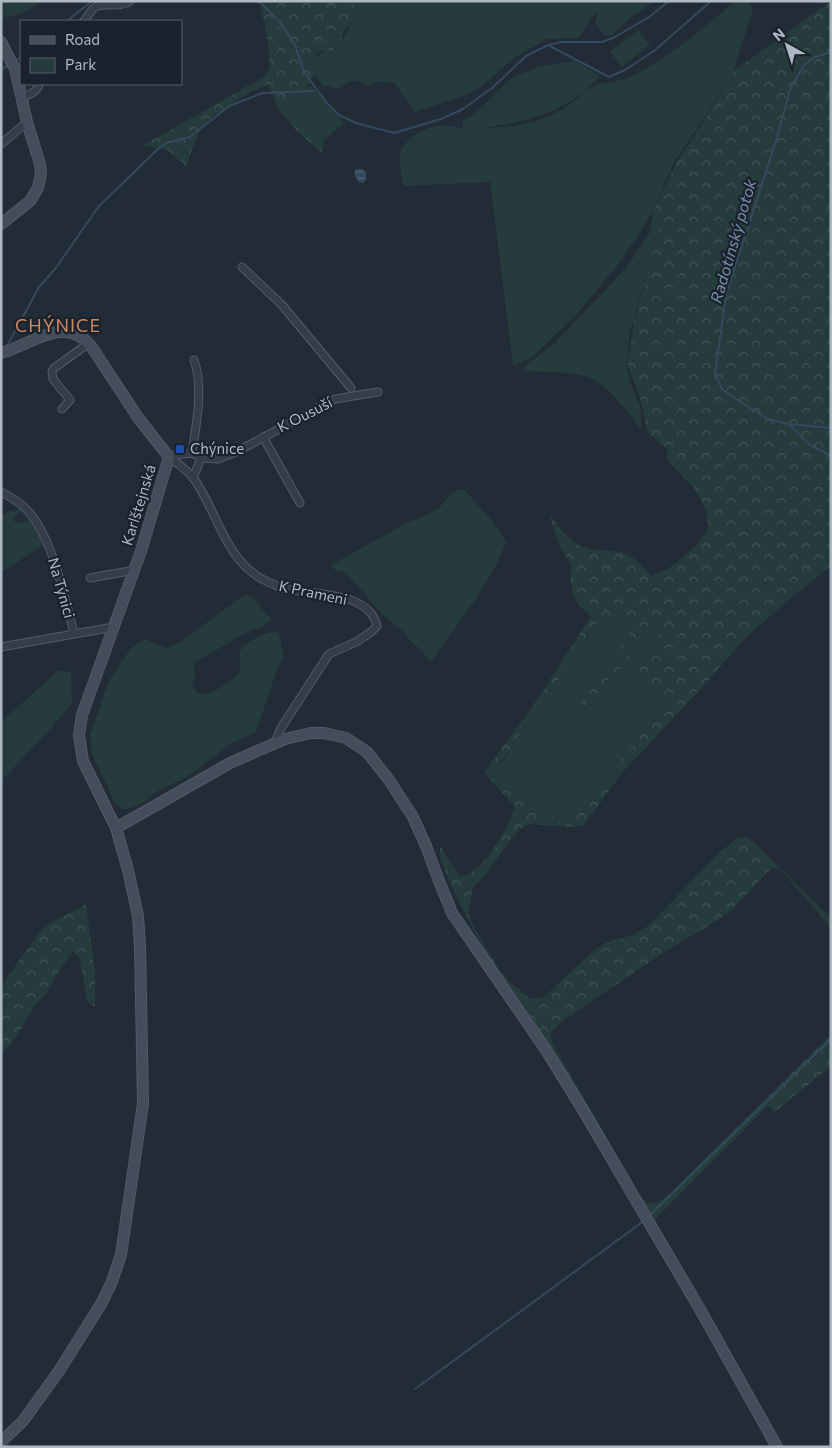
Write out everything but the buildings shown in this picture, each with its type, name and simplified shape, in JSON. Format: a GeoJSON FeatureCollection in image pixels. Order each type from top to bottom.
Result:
{"type":"FeatureCollection","features":[{"type":"Feature","properties":{"kind":"main road"},"geometry":{"type":"LineString","coordinates":[[1,42],[15,69],[41,174],[39,184],[30,200],[1,224]]}},
{"type":"Feature","properties":{"kind":"main road"},"geometry":{"type":"LineString","coordinates":[[1,353],[40,337],[62,332],[79,335],[89,343]]}},
{"type":"Feature","properties":{"kind":"main road","name":"Karlštejnská"},"geometry":{"type":"LineString","coordinates":[[1,1442],[23,1421],[59,1371],[102,1304],[111,1284],[121,1255],[143,1103],[138,916],[116,828],[85,768],[80,744],[80,726],[89,693],[135,570],[166,469],[168,456],[139,419],[89,343]]}},
{"type":"Feature","properties":{"kind":"main road"},"geometry":{"type":"LineString","coordinates":[[116,828],[230,763],[275,743],[311,733],[324,733],[346,738],[367,752],[389,780],[413,818],[452,913],[546,1050],[583,1110],[701,1311],[777,1447]]}},
{"type":"Feature","properties":{"kind":"street"},"geometry":{"type":"LineString","coordinates":[[85,20],[92,9],[97,6],[117,6],[130,1]]}},
{"type":"Feature","properties":{"kind":"street"},"geometry":{"type":"LineString","coordinates":[[21,97],[33,93],[38,85]]}},
{"type":"Feature","properties":{"kind":"street"},"geometry":{"type":"LineString","coordinates":[[1,144],[27,122]]}},
{"type":"Feature","properties":{"kind":"street"},"geometry":{"type":"LineString","coordinates":[[242,267],[282,306],[351,388]]}},
{"type":"Feature","properties":{"kind":"street"},"geometry":{"type":"LineString","coordinates":[[62,409],[70,400],[53,378],[52,372],[54,368],[89,343]]}},
{"type":"Feature","properties":{"kind":"street"},"geometry":{"type":"LineString","coordinates":[[192,453],[198,396],[197,368],[194,360]]}},
{"type":"Feature","properties":{"kind":"street","name":"K Ousuší"},"geometry":{"type":"LineString","coordinates":[[200,458],[218,459],[238,451],[335,399],[378,392]]}},
{"type":"Feature","properties":{"kind":"street","name":"K Ousuší"},"geometry":{"type":"LineString","coordinates":[[263,437],[300,503]]}},
{"type":"Feature","properties":{"kind":"street"},"geometry":{"type":"LineString","coordinates":[[192,453],[200,458],[193,478],[168,456],[192,453]]}},
{"type":"Feature","properties":{"kind":"street","name":"K Prameni"},"geometry":{"type":"LineString","coordinates":[[193,478],[232,550],[254,574],[284,589],[317,592],[347,598],[362,606],[375,618],[376,626],[371,632],[356,642],[336,650],[326,659],[281,728],[275,743]]}},
{"type":"Feature","properties":{"kind":"street","name":"Na Týnici"},"geometry":{"type":"LineString","coordinates":[[1,492],[21,504],[28,511],[47,544],[61,580],[74,633]]}},
{"type":"Feature","properties":{"kind":"street"},"geometry":{"type":"LineString","coordinates":[[90,578],[135,570]]}},
{"type":"Feature","properties":{"kind":"street","name":"Na Týnici"},"geometry":{"type":"LineString","coordinates":[[2,645],[114,627]]}},
{"type":"Feature","properties":{"kind":"green space"},"geometry":{"type":"Polygon","coordinates":[[[6,1],[42,1],[28,10],[7,17],[1,17],[1,3],[6,1]]]}},
{"type":"Feature","properties":{"kind":"green space"},"geometry":{"type":"Polygon","coordinates":[[[255,1],[355,1],[352,22],[344,30],[339,46],[332,51],[324,50],[316,53],[313,64],[315,75],[300,94],[287,98],[296,118],[324,140],[322,153],[297,131],[278,109],[269,87],[266,85],[232,103],[203,126],[198,134],[187,167],[167,150],[142,146],[262,78],[267,73],[270,66],[267,35],[260,5],[255,1]]]}},
{"type":"Feature","properties":{"kind":"green space"},"geometry":{"type":"Polygon","coordinates":[[[355,1],[653,1],[631,17],[612,35],[605,36],[595,23],[596,11],[579,38],[547,39],[514,58],[481,87],[461,97],[415,112],[394,82],[376,81],[368,87],[354,81],[339,89],[329,85],[324,86],[316,76],[314,69],[315,57],[324,51],[332,51],[339,46],[352,22],[355,1]]]}},
{"type":"Feature","properties":{"kind":"green space"},"geometry":{"type":"Polygon","coordinates":[[[736,1],[748,1],[753,9],[731,78],[675,161],[647,222],[620,262],[578,313],[532,357],[513,366],[490,182],[404,186],[400,155],[405,144],[415,135],[433,127],[451,126],[463,128],[463,120],[472,116],[509,80],[539,66],[575,61],[600,76],[573,100],[562,106],[540,116],[486,128],[506,127],[545,118],[567,107],[590,88],[625,79],[658,61],[736,1]]]}},
{"type":"Feature","properties":{"kind":"green space"},"geometry":{"type":"Polygon","coordinates":[[[831,1],[831,566],[743,640],[709,680],[621,774],[584,825],[573,827],[530,824],[520,829],[507,844],[486,875],[473,887],[468,913],[475,929],[501,972],[513,985],[531,999],[544,997],[592,952],[605,943],[633,935],[648,926],[720,852],[738,838],[747,837],[757,845],[831,918],[831,929],[779,868],[771,868],[730,911],[718,920],[666,951],[561,1022],[551,1032],[553,1044],[632,1182],[643,1199],[651,1203],[656,1203],[669,1194],[831,1034],[831,1066],[775,1112],[768,1106],[655,1219],[643,1203],[525,1007],[496,969],[480,942],[458,900],[440,859],[440,846],[460,876],[469,874],[478,867],[494,848],[508,825],[515,806],[492,782],[485,771],[533,706],[591,616],[579,606],[573,594],[571,585],[572,566],[559,544],[549,514],[569,538],[581,546],[588,549],[624,553],[635,559],[652,576],[668,569],[697,545],[705,534],[708,526],[706,509],[694,488],[666,459],[668,450],[647,432],[641,401],[627,363],[635,318],[659,234],[658,228],[654,226],[650,232],[653,210],[677,162],[734,71],[831,1]],[[606,617],[593,627],[578,652],[532,715],[508,752],[488,773],[501,787],[548,815],[565,818],[581,811],[597,794],[621,758],[667,706],[658,695],[637,677],[630,666],[657,639],[663,628],[660,625],[600,689],[583,711],[577,708],[629,636],[631,629],[628,625],[606,617]]]}},
{"type":"Feature","properties":{"kind":"green space"},"geometry":{"type":"Polygon","coordinates":[[[638,30],[650,45],[622,67],[610,52],[638,30]]]}},
{"type":"Feature","properties":{"kind":"green space"},"geometry":{"type":"Polygon","coordinates":[[[307,86],[312,87],[344,123],[324,140],[301,123],[289,106],[287,98],[300,94],[307,86]]]}},
{"type":"Feature","properties":{"kind":"green space"},"geometry":{"type":"Polygon","coordinates":[[[654,226],[658,228],[660,234],[655,244],[630,333],[626,366],[632,388],[640,406],[642,430],[605,387],[590,378],[566,373],[524,371],[525,366],[554,344],[626,268],[654,226]]]}},
{"type":"Feature","properties":{"kind":"green space"},"geometry":{"type":"Polygon","coordinates":[[[457,490],[465,490],[492,521],[506,542],[491,574],[433,660],[430,661],[407,638],[407,635],[383,615],[346,573],[336,571],[331,565],[403,525],[431,513],[439,508],[457,490]]]}},
{"type":"Feature","properties":{"kind":"green space"},"geometry":{"type":"Polygon","coordinates":[[[20,508],[22,510],[12,520],[22,524],[30,519],[44,544],[1,573],[1,517],[11,510],[13,512],[20,508]]]}},
{"type":"Feature","properties":{"kind":"green space"},"geometry":{"type":"Polygon","coordinates":[[[244,595],[251,596],[271,619],[264,626],[247,632],[196,662],[194,665],[195,678],[192,684],[198,693],[210,692],[221,687],[240,672],[239,653],[242,647],[264,635],[275,632],[279,633],[284,656],[278,667],[256,732],[230,744],[198,769],[181,780],[161,789],[141,804],[124,810],[115,803],[92,755],[90,735],[109,681],[131,648],[145,639],[166,648],[182,641],[244,595]]]}},
{"type":"Feature","properties":{"kind":"green space"},"geometry":{"type":"Polygon","coordinates":[[[606,617],[628,625],[631,629],[629,636],[583,711],[600,689],[660,625],[663,628],[657,639],[630,666],[637,677],[658,695],[667,706],[621,758],[589,803],[573,816],[565,818],[554,817],[505,789],[488,773],[503,761],[531,716],[585,642],[595,624],[606,617]]]}},
{"type":"Feature","properties":{"kind":"green space"},"geometry":{"type":"Polygon","coordinates":[[[59,670],[71,672],[72,703],[4,778],[1,776],[1,722],[59,670]]]}},
{"type":"Feature","properties":{"kind":"green space"},"geometry":{"type":"Polygon","coordinates":[[[86,904],[95,974],[95,1007],[87,1001],[80,959],[73,951],[47,992],[33,1008],[16,1037],[1,1056],[1,987],[45,926],[86,904]]]}},
{"type":"Feature","properties":{"kind":"water"},"geometry":{"type":"Polygon","coordinates":[[[356,169],[362,169],[366,173],[366,180],[363,183],[359,182],[354,174],[356,169]]]}},
{"type":"Feature","properties":{"kind":"waterway","name":"Radotínský potok"},"geometry":{"type":"LineString","coordinates":[[68,20],[92,1]]}},
{"type":"Feature","properties":{"kind":"waterway","name":"Radotínský potok"},"geometry":{"type":"LineString","coordinates":[[259,1],[280,22],[295,45],[304,72],[326,102],[339,115],[356,123],[394,133],[441,119],[463,109],[492,88],[526,56],[548,45],[561,42],[602,42],[613,38],[649,17],[669,1]]}},
{"type":"Feature","properties":{"kind":"waterway"},"geometry":{"type":"LineString","coordinates":[[548,45],[609,77],[625,70],[654,51],[711,1]]}},
{"type":"Feature","properties":{"kind":"waterway","name":"Radotínský potok"},"geometry":{"type":"LineString","coordinates":[[831,52],[815,57],[804,65],[790,90],[775,144],[726,295],[715,374],[722,389],[768,419],[789,424],[809,444],[831,456]]}},
{"type":"Feature","properties":{"kind":"waterway","name":"Radotínský potok"},"geometry":{"type":"LineString","coordinates":[[14,62],[20,58]]}},
{"type":"Feature","properties":{"kind":"waterway","name":"Radotínský potok"},"geometry":{"type":"LineString","coordinates":[[1,69],[8,66]]}},
{"type":"Feature","properties":{"kind":"waterway"},"geometry":{"type":"LineString","coordinates":[[6,348],[39,287],[55,269],[99,206],[159,148],[166,143],[190,137],[229,106],[263,93],[315,91]]}},
{"type":"Feature","properties":{"kind":"waterway"},"geometry":{"type":"LineString","coordinates":[[789,424],[831,428]]}},
{"type":"Feature","properties":{"kind":"waterway"},"geometry":{"type":"LineString","coordinates":[[650,1215],[831,1039]]}},
{"type":"Feature","properties":{"kind":"waterway"},"geometry":{"type":"LineString","coordinates":[[415,1389],[645,1220]]}},
{"type":"Feature","properties":{"kind":"place","name":"Chýnice"},"geometry":{"type":"Point","coordinates":[180,449]}},
{"type":"Feature","properties":{"kind":"district","name":"CHÝNICE"},"geometry":{"type":"Point","coordinates":[58,326]}}]}
